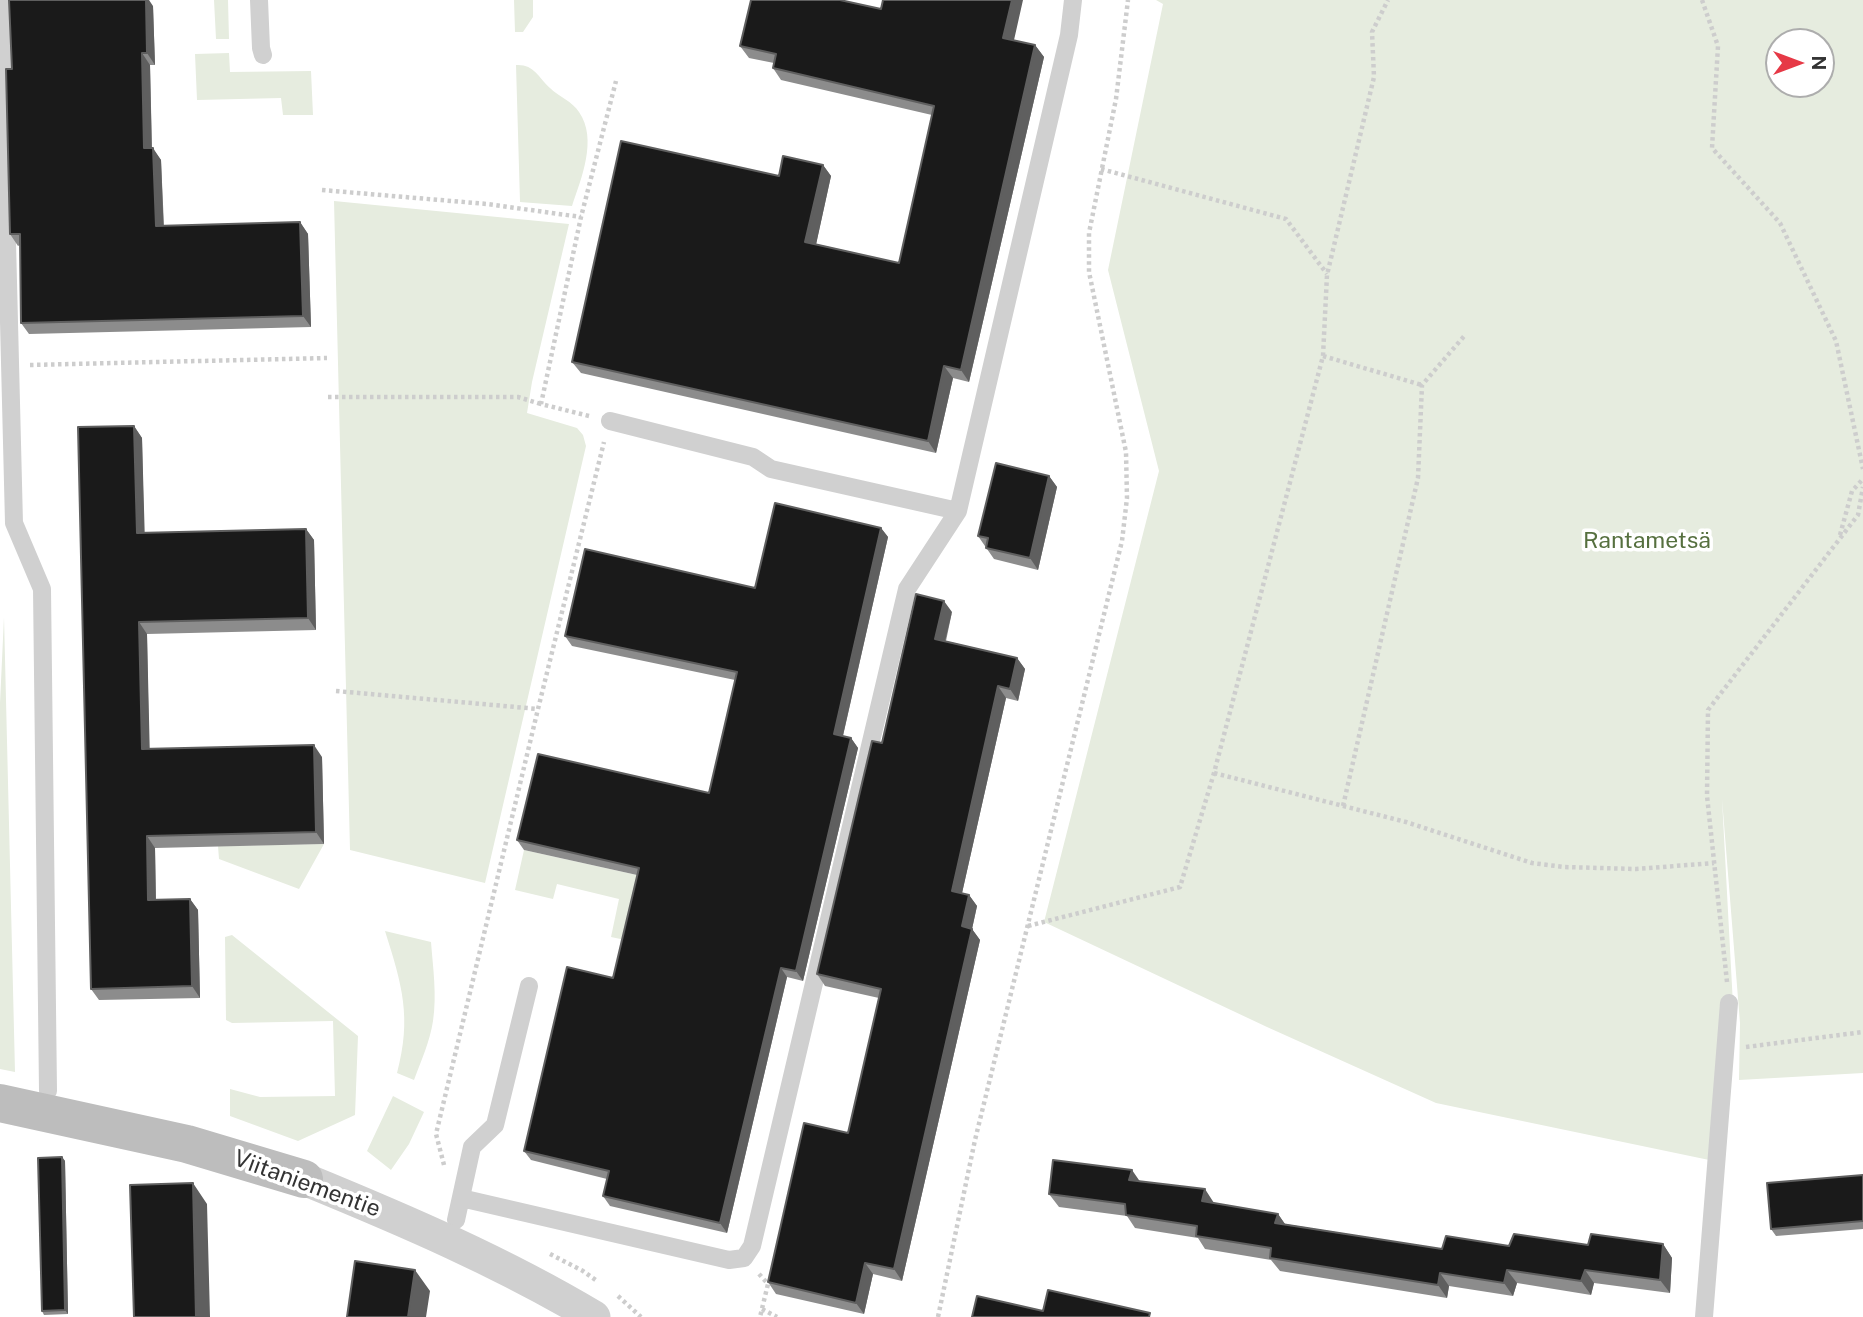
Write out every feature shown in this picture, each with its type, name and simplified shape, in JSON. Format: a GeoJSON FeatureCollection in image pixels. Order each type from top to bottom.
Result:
{"type":"FeatureCollection","features":[{"type":"Feature","properties":{"kind":"street","name":"Viitaniementie"},"geometry":{"type":"LineString","coordinates":[[0,1103],[187,1144],[304,1179],[481,1256],[549,1290],[594,1317]]}},
{"type":"Feature","properties":{"kind":"lane"},"geometry":{"type":"LineString","coordinates":[[1,0],[14,523],[42,589],[48,1091]]}},
{"type":"Feature","properties":{"kind":"lane"},"geometry":{"type":"LineString","coordinates":[[259,0],[263,55]]}},
{"type":"Feature","properties":{"kind":"lane"},"geometry":{"type":"LineString","coordinates":[[461,1198],[729,1260],[744,1258],[752,1246],[907,589],[958,511],[1069,35],[1073,0]]}},
{"type":"Feature","properties":{"kind":"lane"},"geometry":{"type":"LineString","coordinates":[[610,421],[753,457],[771,469],[958,511]]}},
{"type":"Feature","properties":{"kind":"lane"},"geometry":{"type":"LineString","coordinates":[[456,1220],[472,1147],[495,1125],[529,986]]}},
{"type":"Feature","properties":{"kind":"lane"},"geometry":{"type":"LineString","coordinates":[[1703,1317],[1729,1003]]}},
{"type":"Feature","properties":{"kind":"path"},"geometry":{"type":"LineString","coordinates":[[938,1317],[975,1140],[1122,541],[1126,452],[1089,272],[1089,233],[1116,99],[1128,0]]}},
{"type":"Feature","properties":{"kind":"path"},"geometry":{"type":"LineString","coordinates":[[1028,926],[1180,887],[1214,773],[1322,356],[1327,275],[1374,77],[1372,32],[1388,0]]}},
{"type":"Feature","properties":{"kind":"path"},"geometry":{"type":"LineString","coordinates":[[1702,0],[1718,46],[1712,148],[1780,223],[1836,341],[1863,469]]}},
{"type":"Feature","properties":{"kind":"path"},"geometry":{"type":"LineString","coordinates":[[541,404],[581,217],[616,81]]}},
{"type":"Feature","properties":{"kind":"path"},"geometry":{"type":"LineString","coordinates":[[1101,169],[1286,219],[1327,275]]}},
{"type":"Feature","properties":{"kind":"path"},"geometry":{"type":"LineString","coordinates":[[322,190],[487,204],[581,217]]}},
{"type":"Feature","properties":{"kind":"path"},"geometry":{"type":"LineString","coordinates":[[1343,806],[1418,478],[1422,385],[1466,334]]}},
{"type":"Feature","properties":{"kind":"path"},"geometry":{"type":"LineString","coordinates":[[1322,356],[1422,385]]}},
{"type":"Feature","properties":{"kind":"path"},"geometry":{"type":"LineString","coordinates":[[10,365],[327,358]]}},
{"type":"Feature","properties":{"kind":"path"},"geometry":{"type":"LineString","coordinates":[[328,397],[518,397],[610,421],[436,1134],[444,1166]]}},
{"type":"Feature","properties":{"kind":"path"},"geometry":{"type":"LineString","coordinates":[[1839,540],[1852,491],[1863,479]]}},
{"type":"Feature","properties":{"kind":"path"},"geometry":{"type":"LineString","coordinates":[[1729,1003],[1707,796],[1708,710],[1858,515],[1863,487]]}},
{"type":"Feature","properties":{"kind":"path"},"geometry":{"type":"LineString","coordinates":[[336,691],[538,709]]}},
{"type":"Feature","properties":{"kind":"path"},"geometry":{"type":"LineString","coordinates":[[1214,773],[1406,822],[1532,863],[1564,867],[1636,869],[1714,863]]}},
{"type":"Feature","properties":{"kind":"path"},"geometry":{"type":"LineString","coordinates":[[1725,1049],[1863,1032]]}},
{"type":"Feature","properties":{"kind":"path"},"geometry":{"type":"LineString","coordinates":[[744,1258],[768,1284],[760,1317]]}},
{"type":"Feature","properties":{"kind":"path"},"geometry":{"type":"LineString","coordinates":[[762,1309],[777,1317]]}},
{"type":"Feature","properties":{"kind":"green space"},"geometry":{"type":"Polygon","coordinates":[[[214,0],[228,0],[229,39],[216,39],[214,0]]]}},
{"type":"Feature","properties":{"kind":"green space"},"geometry":{"type":"Polygon","coordinates":[[[514,0],[533,0],[533,17],[523,32],[515,32],[514,0]]]}},
{"type":"Feature","properties":{"kind":"green space","name":"Rantametsä"},"geometry":{"type":"Polygon","coordinates":[[[1156,0],[1863,0],[1863,1073],[1739,1080],[1740,1023],[1722,799],[1733,1005],[1714,1161],[1436,1103],[1044,922],[1159,471],[1108,270],[1163,4],[1156,0]]]}},
{"type":"Feature","properties":{"kind":"green space"},"geometry":{"type":"Polygon","coordinates":[[[229,53],[230,72],[311,71],[313,115],[283,115],[281,98],[197,100],[195,54],[229,53]]]}},
{"type":"Feature","properties":{"kind":"green space"},"geometry":{"type":"Polygon","coordinates":[[[516,65],[535,72],[550,88],[576,108],[585,123],[588,146],[586,159],[572,206],[520,202],[516,65]]]}},
{"type":"Feature","properties":{"kind":"green space"},"geometry":{"type":"Polygon","coordinates":[[[334,201],[569,224],[527,413],[577,428],[583,435],[586,446],[485,883],[350,850],[334,201]]]}},
{"type":"Feature","properties":{"kind":"green space"},"geometry":{"type":"Polygon","coordinates":[[[4,617],[15,1072],[0,1069],[0,703],[4,617]]]}},
{"type":"Feature","properties":{"kind":"green space"},"geometry":{"type":"Polygon","coordinates":[[[324,844],[299,889],[219,859],[218,846],[324,844]]]}},
{"type":"Feature","properties":{"kind":"green space"},"geometry":{"type":"Polygon","coordinates":[[[524,850],[646,877],[630,941],[611,937],[619,899],[557,884],[553,899],[515,890],[524,850]]]}},
{"type":"Feature","properties":{"kind":"green space"},"geometry":{"type":"Polygon","coordinates":[[[385,931],[431,942],[435,991],[433,1021],[414,1080],[397,1073],[404,1035],[403,1001],[385,931]]]}},
{"type":"Feature","properties":{"kind":"green space"},"geometry":{"type":"Polygon","coordinates":[[[232,935],[358,1036],[355,1115],[298,1141],[230,1116],[230,1089],[260,1097],[335,1096],[333,1021],[232,1023],[226,1020],[225,937],[232,935]]]}},
{"type":"Feature","properties":{"kind":"green space"},"geometry":{"type":"Polygon","coordinates":[[[393,1096],[424,1112],[409,1144],[391,1170],[367,1151],[393,1096]]]}},
{"type":"Feature","properties":{"kind":"building"},"geometry":{"type":"Polygon","coordinates":[[[9,0],[146,0],[147,53],[142,53],[144,148],[153,148],[156,226],[300,222],[303,316],[21,323],[20,234],[10,234],[6,69],[12,69],[9,0]]]}},
{"type":"Feature","properties":{"kind":"building"},"geometry":{"type":"Polygon","coordinates":[[[751,0],[840,0],[881,9],[883,0],[1012,0],[1003,38],[1035,45],[961,370],[944,366],[928,441],[572,362],[621,141],[779,176],[783,156],[823,165],[805,242],[899,263],[934,106],[773,68],[776,54],[740,46],[751,0]]]}},
{"type":"Feature","properties":{"kind":"building"},"geometry":{"type":"Polygon","coordinates":[[[134,426],[137,533],[306,529],[308,618],[139,622],[142,749],[314,745],[316,832],[147,836],[148,900],[190,899],[192,986],[91,989],[78,427],[134,426]]]}},
{"type":"Feature","properties":{"kind":"building"},"geometry":{"type":"Polygon","coordinates":[[[996,463],[1049,476],[1030,558],[986,548],[988,538],[978,536],[996,463]]]}},
{"type":"Feature","properties":{"kind":"building"},"geometry":{"type":"Polygon","coordinates":[[[775,503],[881,528],[834,734],[851,738],[796,971],[781,968],[720,1223],[603,1196],[609,1171],[524,1151],[567,967],[613,978],[639,868],[517,840],[538,754],[709,793],[737,672],[565,636],[585,549],[755,588],[775,503]]]}},
{"type":"Feature","properties":{"kind":"building"},"geometry":{"type":"Polygon","coordinates":[[[916,594],[944,601],[935,639],[1017,658],[1010,689],[998,686],[952,891],[969,895],[962,926],[972,929],[894,1269],[865,1263],[856,1303],[768,1282],[804,1123],[848,1133],[881,989],[817,974],[872,741],[882,743],[916,594]]]}},
{"type":"Feature","properties":{"kind":"building"},"geometry":{"type":"Polygon","coordinates":[[[62,1157],[65,1310],[42,1311],[38,1158],[62,1157]]]}},
{"type":"Feature","properties":{"kind":"building"},"geometry":{"type":"Polygon","coordinates":[[[1053,1160],[1132,1170],[1129,1180],[1205,1189],[1202,1201],[1278,1214],[1275,1223],[1442,1249],[1446,1236],[1509,1246],[1514,1234],[1588,1245],[1591,1234],[1663,1244],[1660,1280],[1585,1270],[1581,1281],[1507,1270],[1504,1283],[1440,1273],[1438,1285],[1270,1258],[1271,1248],[1196,1236],[1197,1226],[1126,1215],[1125,1204],[1049,1194],[1053,1160]]]}},
{"type":"Feature","properties":{"kind":"building"},"geometry":{"type":"Polygon","coordinates":[[[1863,1175],[1863,1221],[1771,1229],[1767,1183],[1863,1175]]]}},
{"type":"Feature","properties":{"kind":"building"},"geometry":{"type":"Polygon","coordinates":[[[193,1183],[196,1317],[134,1317],[130,1185],[193,1183]]]}},
{"type":"Feature","properties":{"kind":"building"},"geometry":{"type":"Polygon","coordinates":[[[355,1261],[415,1270],[408,1317],[347,1317],[355,1261]]]}},
{"type":"Feature","properties":{"kind":"building"},"geometry":{"type":"Polygon","coordinates":[[[1048,1290],[1150,1313],[1149,1317],[972,1317],[977,1296],[1043,1311],[1048,1290]]]}}]}
